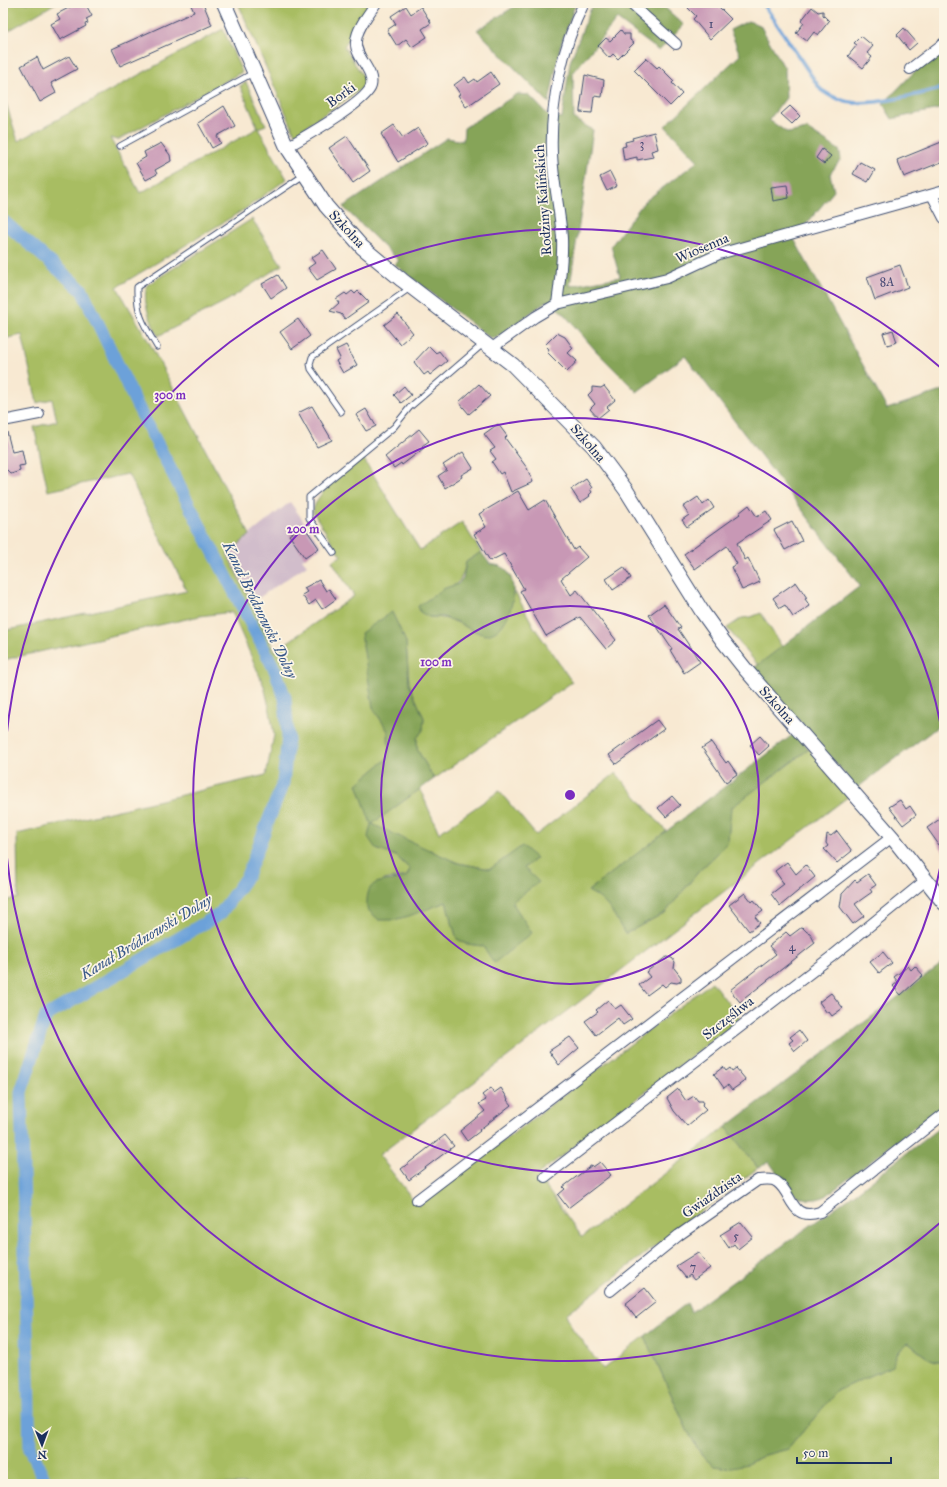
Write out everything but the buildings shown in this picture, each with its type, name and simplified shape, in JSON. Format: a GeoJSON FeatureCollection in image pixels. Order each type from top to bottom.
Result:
{"type":"FeatureCollection","features":[{"type":"Feature","properties":{"kind":"street","name":"Szkolna"},"geometry":{"type":"LineString","coordinates":[[224,3],[287,147],[326,206],[362,246],[411,287],[489,345],[513,365],[594,447],[626,490],[703,613],[723,641],[746,670],[892,837],[944,903]]}},
{"type":"Feature","properties":{"kind":"street","name":"Borki"},"geometry":{"type":"LineString","coordinates":[[287,147],[356,103],[368,92],[371,86],[370,77],[358,52],[356,40],[376,3]]}},
{"type":"Feature","properties":{"kind":"street","name":"Rodziny Kalińskich"},"geometry":{"type":"LineString","coordinates":[[557,304],[562,272],[562,238],[552,153],[554,114],[561,67],[573,24],[584,3]]}},
{"type":"Feature","properties":{"kind":"street"},"geometry":{"type":"LineString","coordinates":[[630,3],[676,44]]}},
{"type":"Feature","properties":{"kind":"street"},"geometry":{"type":"LineString","coordinates":[[910,69],[944,43]]}},
{"type":"Feature","properties":{"kind":"street","name":"Wiosenna"},"geometry":{"type":"LineString","coordinates":[[489,345],[557,304],[667,278],[719,254],[932,195],[944,190]]}},
{"type":"Feature","properties":{"kind":"street"},"geometry":{"type":"LineString","coordinates":[[932,195],[944,218]]}},
{"type":"Feature","properties":{"kind":"street"},"geometry":{"type":"LineString","coordinates":[[3,421],[39,414]]}},
{"type":"Feature","properties":{"kind":"street"},"geometry":{"type":"LineString","coordinates":[[417,1200],[892,837]]}},
{"type":"Feature","properties":{"kind":"street","name":"Szczęśliwa"},"geometry":{"type":"LineString","coordinates":[[545,1177],[831,956],[926,880]]}},
{"type":"Feature","properties":{"kind":"street","name":"Gwiaździsta"},"geometry":{"type":"LineString","coordinates":[[610,1291],[679,1235],[758,1180],[772,1180],[778,1182],[796,1210],[809,1214],[820,1212],[944,1114]]}},
{"type":"Feature","properties":{"kind":"lane"},"geometry":{"type":"LineString","coordinates":[[120,146],[254,72]]}},
{"type":"Feature","properties":{"kind":"lane"},"geometry":{"type":"LineString","coordinates":[[157,348],[141,318],[136,303],[137,287],[305,174]]}},
{"type":"Feature","properties":{"kind":"lane"},"geometry":{"type":"LineString","coordinates":[[341,412],[310,369],[312,357],[411,287]]}},
{"type":"Feature","properties":{"kind":"lane"},"geometry":{"type":"LineString","coordinates":[[334,553],[309,518],[309,497],[394,427],[410,407],[489,345]]}},
{"type":"Feature","properties":{"kind":"shaded area"},"geometry":{"type":"Polygon","coordinates":[[[290,502],[322,547],[302,559],[307,565],[251,603],[227,553],[290,502]]]}},
{"type":"Feature","properties":{"kind":"green space"},"geometry":{"type":"Polygon","coordinates":[[[3,3],[56,3],[3,34],[3,3]]]}},
{"type":"Feature","properties":{"kind":"green space"},"geometry":{"type":"Polygon","coordinates":[[[238,3],[369,3],[344,47],[365,79],[364,87],[295,134],[238,3]]]}},
{"type":"Feature","properties":{"kind":"green space"},"geometry":{"type":"Polygon","coordinates":[[[520,3],[576,3],[560,47],[549,103],[477,30],[520,3]]]}},
{"type":"Feature","properties":{"kind":"green space"},"geometry":{"type":"Polygon","coordinates":[[[595,3],[660,3],[684,25],[659,51],[617,19],[573,73],[574,119],[593,130],[570,286],[620,277],[611,246],[644,202],[698,161],[665,126],[740,55],[730,30],[748,21],[760,25],[785,69],[786,98],[769,120],[788,133],[807,129],[839,150],[841,159],[830,174],[834,191],[794,239],[887,409],[944,390],[944,722],[857,788],[754,668],[860,586],[685,356],[637,392],[597,352],[562,312],[547,301],[496,338],[490,338],[394,264],[399,261],[343,207],[447,138],[463,141],[464,128],[517,94],[529,95],[548,115],[562,118],[570,62],[590,10],[595,3]]]}},
{"type":"Feature","properties":{"kind":"green space"},"geometry":{"type":"Polygon","coordinates":[[[223,29],[242,72],[118,140],[110,138],[140,193],[258,128],[287,179],[245,209],[117,287],[149,342],[250,535],[227,554],[275,651],[354,596],[332,561],[341,556],[313,512],[315,504],[326,489],[340,475],[363,458],[420,550],[462,522],[481,552],[466,562],[464,571],[455,585],[433,596],[429,617],[451,620],[471,630],[506,620],[515,592],[534,627],[572,682],[434,779],[417,749],[417,738],[423,730],[424,718],[409,684],[406,642],[373,708],[388,731],[389,757],[358,784],[372,824],[420,789],[439,833],[499,791],[536,835],[616,773],[667,832],[588,891],[601,898],[613,912],[625,934],[666,912],[699,871],[721,850],[729,831],[730,808],[809,749],[849,796],[379,1155],[418,1206],[712,982],[740,1019],[537,1175],[582,1237],[726,1127],[758,1168],[566,1314],[572,1328],[603,1369],[645,1336],[687,1430],[702,1456],[714,1466],[747,1464],[765,1455],[788,1449],[837,1391],[891,1366],[898,1352],[908,1343],[930,1359],[939,1361],[944,1360],[944,1484],[3,1484],[3,901],[18,898],[17,834],[266,775],[274,735],[264,686],[232,612],[200,616],[3,660],[3,631],[187,591],[128,474],[48,491],[34,427],[57,421],[52,399],[37,403],[22,335],[3,339],[3,94],[18,141],[223,29]],[[376,849],[396,856],[410,869],[407,876],[383,880],[394,920],[446,902],[457,939],[467,944],[483,946],[512,902],[524,868],[536,858],[490,869],[458,863],[439,856],[431,850],[376,849]]]}},
{"type":"Feature","properties":{"kind":"green space"},"geometry":{"type":"Polygon","coordinates":[[[944,46],[944,108],[892,119],[883,104],[918,68],[944,46]]]}},
{"type":"Feature","properties":{"kind":"green space"},"geometry":{"type":"Polygon","coordinates":[[[246,82],[266,125],[258,128],[240,86],[246,82]]]}},
{"type":"Feature","properties":{"kind":"green space"},"geometry":{"type":"Polygon","coordinates":[[[252,219],[282,265],[228,300],[158,336],[146,305],[145,298],[147,285],[252,219]]]}},
{"type":"Feature","properties":{"kind":"green space"},"geometry":{"type":"Polygon","coordinates":[[[481,552],[490,564],[501,566],[508,572],[512,580],[513,597],[511,607],[504,623],[499,629],[485,635],[471,630],[458,622],[443,617],[429,617],[420,612],[418,606],[445,588],[458,584],[463,578],[466,562],[481,552]]]}},
{"type":"Feature","properties":{"kind":"green space"},"geometry":{"type":"Polygon","coordinates":[[[392,612],[406,642],[409,684],[424,718],[423,730],[417,738],[417,749],[434,779],[372,824],[458,863],[490,869],[522,846],[536,858],[524,868],[539,882],[512,902],[532,933],[494,963],[483,946],[467,944],[457,939],[446,902],[394,920],[379,920],[367,909],[367,897],[369,890],[373,885],[378,882],[399,879],[407,876],[410,869],[396,856],[376,849],[368,837],[371,824],[357,784],[389,757],[388,731],[373,708],[361,633],[392,612]]]}},
{"type":"Feature","properties":{"kind":"green space"},"geometry":{"type":"Polygon","coordinates":[[[761,613],[782,647],[758,665],[727,628],[742,618],[751,617],[761,613]]]}},
{"type":"Feature","properties":{"kind":"green space"},"geometry":{"type":"Polygon","coordinates":[[[795,733],[809,749],[731,808],[728,841],[721,850],[699,871],[666,912],[625,934],[606,904],[588,891],[795,733]]]}},
{"type":"Feature","properties":{"kind":"green space"},"geometry":{"type":"Polygon","coordinates":[[[944,962],[944,1105],[826,1196],[816,1199],[807,1199],[799,1196],[786,1185],[769,1162],[758,1168],[726,1127],[944,962]]]}},
{"type":"Feature","properties":{"kind":"green space"},"geometry":{"type":"Polygon","coordinates":[[[944,1124],[944,1360],[934,1360],[925,1356],[908,1343],[898,1352],[892,1366],[837,1391],[788,1449],[765,1455],[747,1464],[727,1468],[714,1466],[702,1456],[687,1430],[645,1336],[687,1303],[691,1312],[858,1191],[944,1124]]]}},
{"type":"Feature","properties":{"kind":"waterway"},"geometry":{"type":"LineString","coordinates":[[763,3],[821,90],[833,97],[855,103],[866,103],[900,98],[944,88]]}},
{"type":"Feature","properties":{"kind":"waterway","name":"Kanał Bródnowski Dolny"},"geometry":{"type":"LineString","coordinates":[[3,221],[82,290],[136,403],[275,670],[285,698],[288,737],[283,783],[247,876],[220,914],[46,1016],[21,1092],[30,1450],[47,1484]]}}]}
